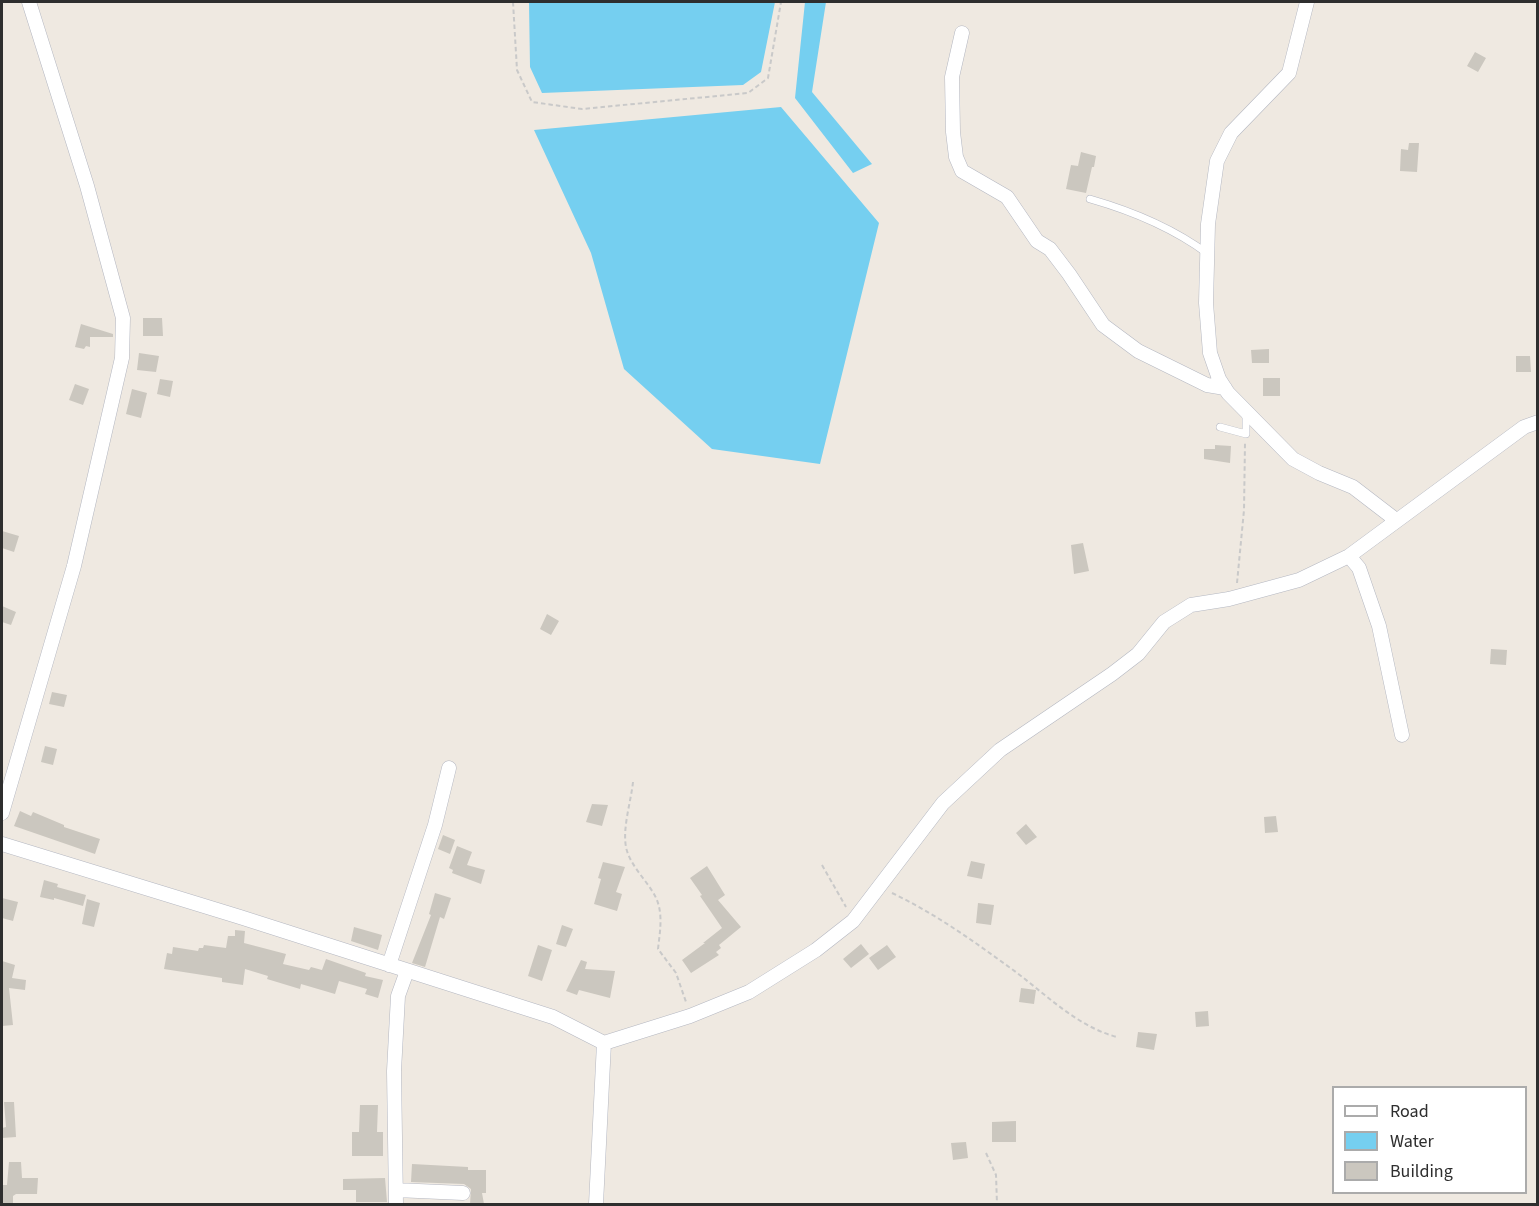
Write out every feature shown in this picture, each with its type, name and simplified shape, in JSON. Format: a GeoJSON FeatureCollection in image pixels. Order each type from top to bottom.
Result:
{"type":"FeatureCollection","features":[{"type":"Feature","properties":{"kind":"street"},"geometry":{"type":"LineString","coordinates":[[2,810],[74,566],[122,358],[123,318],[87,186],[29,2]]}},
{"type":"Feature","properties":{"kind":"street"},"geometry":{"type":"LineString","coordinates":[[1307,2],[1289,73],[1231,133],[1217,161],[1208,224],[1206,303],[1210,353],[1219,379],[1225,388],[1293,459],[1353,487],[1396,520]]}},
{"type":"Feature","properties":{"kind":"street"},"geometry":{"type":"LineString","coordinates":[[962,33],[952,77],[952,132],[956,157],[962,171],[1007,197],[1037,241],[1050,249],[1103,325],[1138,351],[1207,385],[1225,388]]}},
{"type":"Feature","properties":{"kind":"street"},"geometry":{"type":"LineString","coordinates":[[2,844],[553,1017],[604,1043],[690,1016],[749,992],[816,950],[853,921],[943,803],[1000,750],[1130,661],[1164,622],[1191,605],[1228,599],[1299,580],[1349,556],[1524,427],[1538,422]]}},
{"type":"Feature","properties":{"kind":"street"},"geometry":{"type":"LineString","coordinates":[[1349,556],[1359,568],[1379,626],[1402,735]]}},
{"type":"Feature","properties":{"kind":"street"},"geometry":{"type":"LineString","coordinates":[[389,966],[435,825],[449,768]]}},
{"type":"Feature","properties":{"kind":"street"},"geometry":{"type":"LineString","coordinates":[[396,1204],[394,1071],[398,996],[407,971]]}},
{"type":"Feature","properties":{"kind":"street"},"geometry":{"type":"LineString","coordinates":[[596,1204],[604,1043]]}},
{"type":"Feature","properties":{"kind":"street"},"geometry":{"type":"LineString","coordinates":[[396,1190],[463,1193]]}},
{"type":"Feature","properties":{"kind":"lane"},"geometry":{"type":"LineString","coordinates":[[1090,199],[1124,209],[1162,226],[1208,254]]}},
{"type":"Feature","properties":{"kind":"lane"},"geometry":{"type":"LineString","coordinates":[[1220,427],[1246,434],[1246,411]]}},
{"type":"Feature","properties":{"kind":"path"},"geometry":{"type":"LineString","coordinates":[[513,2],[517,70],[532,102],[582,109],[748,93],[768,78],[781,2]]}},
{"type":"Feature","properties":{"kind":"path"},"geometry":{"type":"LineString","coordinates":[[1228,599],[1238,582],[1244,510],[1246,434]]}},
{"type":"Feature","properties":{"kind":"path"},"geometry":{"type":"LineString","coordinates":[[633,782],[625,836],[626,849],[656,897],[661,920],[658,949],[676,973],[690,1016]]}},
{"type":"Feature","properties":{"kind":"path"},"geometry":{"type":"LineString","coordinates":[[822,865],[853,921]]}},
{"type":"Feature","properties":{"kind":"path"},"geometry":{"type":"LineString","coordinates":[[879,887],[921,907],[1009,967],[1069,1014],[1101,1033],[1117,1037]]}},
{"type":"Feature","properties":{"kind":"path"},"geometry":{"type":"LineString","coordinates":[[986,1153],[996,1175],[997,1204]]}},
{"type":"Feature","properties":{"kind":"water"},"geometry":{"type":"Polygon","coordinates":[[[529,2],[775,2],[761,72],[743,85],[542,93],[530,67],[529,2]]]}},
{"type":"Feature","properties":{"kind":"water"},"geometry":{"type":"Polygon","coordinates":[[[805,2],[826,2],[812,92],[872,164],[853,173],[795,98],[805,2]]]}},
{"type":"Feature","properties":{"kind":"water"},"geometry":{"type":"Polygon","coordinates":[[[781,107],[879,223],[820,464],[712,449],[624,369],[591,253],[534,130],[781,107]]]}},
{"type":"Feature","properties":{"kind":"building"},"geometry":{"type":"Polygon","coordinates":[[[1475,52],[1486,58],[1478,72],[1467,66],[1475,52]]]}},
{"type":"Feature","properties":{"kind":"building"},"geometry":{"type":"Polygon","coordinates":[[[1409,143],[1419,143],[1417,172],[1400,171],[1401,149],[1408,150],[1409,143]]]}},
{"type":"Feature","properties":{"kind":"building"},"geometry":{"type":"Polygon","coordinates":[[[1081,152],[1096,156],[1086,193],[1066,189],[1071,165],[1078,166],[1081,152]]]}},
{"type":"Feature","properties":{"kind":"building"},"geometry":{"type":"Polygon","coordinates":[[[143,318],[162,318],[163,336],[143,336],[143,318]]]}},
{"type":"Feature","properties":{"kind":"building"},"geometry":{"type":"Polygon","coordinates":[[[81,324],[113,334],[113,337],[90,337],[90,347],[86,346],[84,349],[75,347],[81,324]]]}},
{"type":"Feature","properties":{"kind":"building"},"geometry":{"type":"Polygon","coordinates":[[[1269,349],[1269,363],[1252,363],[1251,350],[1269,349]]]}},
{"type":"Feature","properties":{"kind":"building"},"geometry":{"type":"Polygon","coordinates":[[[139,353],[159,356],[156,372],[137,370],[139,353]]]}},
{"type":"Feature","properties":{"kind":"building"},"geometry":{"type":"Polygon","coordinates":[[[1516,356],[1530,356],[1531,372],[1516,372],[1516,356]]]}},
{"type":"Feature","properties":{"kind":"building"},"geometry":{"type":"Polygon","coordinates":[[[1263,378],[1280,378],[1280,396],[1263,396],[1263,378]]]}},
{"type":"Feature","properties":{"kind":"building"},"geometry":{"type":"Polygon","coordinates":[[[160,379],[173,381],[170,397],[157,394],[160,379]]]}},
{"type":"Feature","properties":{"kind":"building"},"geometry":{"type":"Polygon","coordinates":[[[75,384],[89,389],[83,405],[69,400],[75,384]]]}},
{"type":"Feature","properties":{"kind":"building"},"geometry":{"type":"Polygon","coordinates":[[[132,389],[147,393],[141,418],[126,414],[132,389]]]}},
{"type":"Feature","properties":{"kind":"building"},"geometry":{"type":"Polygon","coordinates":[[[1215,445],[1231,446],[1230,463],[1204,459],[1204,449],[1215,449],[1215,445]]]}},
{"type":"Feature","properties":{"kind":"building"},"geometry":{"type":"Polygon","coordinates":[[[2,531],[19,536],[14,552],[2,548],[2,531]]]}},
{"type":"Feature","properties":{"kind":"building"},"geometry":{"type":"Polygon","coordinates":[[[1083,543],[1089,571],[1074,574],[1071,545],[1083,543]]]}},
{"type":"Feature","properties":{"kind":"building"},"geometry":{"type":"Polygon","coordinates":[[[2,606],[16,612],[11,625],[2,622],[2,606]]]}},
{"type":"Feature","properties":{"kind":"building"},"geometry":{"type":"Polygon","coordinates":[[[547,614],[559,621],[551,635],[540,629],[547,614]]]}},
{"type":"Feature","properties":{"kind":"building"},"geometry":{"type":"Polygon","coordinates":[[[1491,649],[1507,650],[1506,665],[1490,664],[1491,649]]]}},
{"type":"Feature","properties":{"kind":"building"},"geometry":{"type":"Polygon","coordinates":[[[52,692],[67,695],[64,707],[49,704],[52,692]]]}},
{"type":"Feature","properties":{"kind":"building"},"geometry":{"type":"Polygon","coordinates":[[[45,746],[57,749],[53,765],[41,762],[45,746]]]}},
{"type":"Feature","properties":{"kind":"building"},"geometry":{"type":"Polygon","coordinates":[[[592,804],[608,805],[602,826],[586,822],[592,804]]]}},
{"type":"Feature","properties":{"kind":"building"},"geometry":{"type":"Polygon","coordinates":[[[20,811],[31,816],[33,812],[64,825],[64,827],[100,839],[95,854],[14,826],[20,811]]]}},
{"type":"Feature","properties":{"kind":"building"},"geometry":{"type":"Polygon","coordinates":[[[1276,816],[1278,832],[1265,833],[1264,817],[1276,816]]]}},
{"type":"Feature","properties":{"kind":"building"},"geometry":{"type":"Polygon","coordinates":[[[1026,824],[1037,837],[1026,845],[1016,833],[1026,824]]]}},
{"type":"Feature","properties":{"kind":"building"},"geometry":{"type":"Polygon","coordinates":[[[443,835],[455,840],[450,854],[438,849],[443,835]]]}},
{"type":"Feature","properties":{"kind":"building"},"geometry":{"type":"Polygon","coordinates":[[[457,846],[472,852],[467,865],[485,870],[481,884],[452,873],[453,870],[449,868],[457,846]]]}},
{"type":"Feature","properties":{"kind":"building"},"geometry":{"type":"Polygon","coordinates":[[[971,861],[985,864],[982,879],[967,876],[971,861]]]}},
{"type":"Feature","properties":{"kind":"building"},"geometry":{"type":"Polygon","coordinates":[[[603,862],[625,867],[616,892],[622,894],[617,911],[594,904],[603,862]]]}},
{"type":"Feature","properties":{"kind":"building"},"geometry":{"type":"Polygon","coordinates":[[[707,866],[725,895],[718,900],[741,927],[719,945],[721,948],[716,952],[719,955],[691,973],[682,960],[722,928],[690,878],[707,866]]]}},
{"type":"Feature","properties":{"kind":"building"},"geometry":{"type":"Polygon","coordinates":[[[44,880],[58,884],[57,887],[86,895],[83,906],[54,898],[54,900],[40,897],[44,880]]]}},
{"type":"Feature","properties":{"kind":"building"},"geometry":{"type":"Polygon","coordinates":[[[435,893],[451,898],[444,919],[440,917],[425,967],[412,963],[431,915],[429,914],[435,893]]]}},
{"type":"Feature","properties":{"kind":"building"},"geometry":{"type":"Polygon","coordinates":[[[2,898],[18,902],[13,921],[2,918],[2,898]]]}},
{"type":"Feature","properties":{"kind":"building"},"geometry":{"type":"Polygon","coordinates":[[[87,899],[100,903],[94,927],[82,924],[87,899]]]}},
{"type":"Feature","properties":{"kind":"building"},"geometry":{"type":"Polygon","coordinates":[[[978,903],[994,905],[991,925],[976,923],[978,903]]]}},
{"type":"Feature","properties":{"kind":"building"},"geometry":{"type":"Polygon","coordinates":[[[562,925],[573,929],[566,947],[556,944],[562,925]]]}},
{"type":"Feature","properties":{"kind":"building"},"geometry":{"type":"Polygon","coordinates":[[[354,927],[382,935],[378,950],[351,941],[354,927]]]}},
{"type":"Feature","properties":{"kind":"building"},"geometry":{"type":"Polygon","coordinates":[[[235,930],[245,931],[244,943],[286,954],[283,964],[309,970],[311,967],[322,970],[326,959],[366,973],[365,976],[383,980],[378,998],[365,994],[367,989],[339,981],[335,994],[301,984],[300,989],[267,979],[268,976],[245,969],[243,985],[222,982],[222,978],[164,969],[167,953],[172,954],[173,947],[198,951],[204,945],[226,948],[228,936],[235,936],[235,930]]]}},
{"type":"Feature","properties":{"kind":"building"},"geometry":{"type":"Polygon","coordinates":[[[861,944],[869,954],[851,968],[843,959],[861,944]]]}},
{"type":"Feature","properties":{"kind":"building"},"geometry":{"type":"Polygon","coordinates":[[[538,945],[552,950],[542,981],[528,976],[538,945]]]}},
{"type":"Feature","properties":{"kind":"building"},"geometry":{"type":"Polygon","coordinates":[[[887,945],[896,957],[878,970],[869,958],[887,945]]]}},
{"type":"Feature","properties":{"kind":"building"},"geometry":{"type":"Polygon","coordinates":[[[581,960],[587,962],[585,969],[615,971],[610,998],[579,990],[577,995],[566,991],[581,960]]]}},
{"type":"Feature","properties":{"kind":"building"},"geometry":{"type":"Polygon","coordinates":[[[2,961],[15,965],[12,978],[26,980],[25,990],[9,988],[13,1025],[2,1026],[2,961]]]}},
{"type":"Feature","properties":{"kind":"building"},"geometry":{"type":"Polygon","coordinates":[[[1021,988],[1036,990],[1034,1004],[1019,1002],[1021,988]]]}},
{"type":"Feature","properties":{"kind":"building"},"geometry":{"type":"Polygon","coordinates":[[[1208,1011],[1209,1026],[1196,1027],[1195,1012],[1208,1011]]]}},
{"type":"Feature","properties":{"kind":"building"},"geometry":{"type":"Polygon","coordinates":[[[1138,1032],[1157,1034],[1154,1050],[1136,1047],[1138,1032]]]}},
{"type":"Feature","properties":{"kind":"building"},"geometry":{"type":"Polygon","coordinates":[[[4,1102],[14,1102],[16,1137],[2,1138],[2,1128],[6,1127],[4,1102]]]}},
{"type":"Feature","properties":{"kind":"building"},"geometry":{"type":"Polygon","coordinates":[[[360,1105],[378,1105],[377,1132],[383,1132],[383,1156],[352,1156],[352,1132],[359,1132],[360,1105]]]}},
{"type":"Feature","properties":{"kind":"building"},"geometry":{"type":"Polygon","coordinates":[[[1016,1121],[1016,1142],[992,1142],[992,1122],[1016,1121]]]}},
{"type":"Feature","properties":{"kind":"building"},"geometry":{"type":"Polygon","coordinates":[[[966,1142],[968,1158],[953,1160],[951,1143],[966,1142]]]}},
{"type":"Feature","properties":{"kind":"building"},"geometry":{"type":"Polygon","coordinates":[[[9,1162],[21,1162],[22,1178],[38,1178],[37,1194],[16,1194],[13,1196],[13,1204],[2,1204],[2,1185],[7,1185],[9,1162]]]}},
{"type":"Feature","properties":{"kind":"building"},"geometry":{"type":"Polygon","coordinates":[[[412,1164],[486,1170],[486,1193],[482,1193],[484,1204],[470,1204],[471,1189],[464,1184],[411,1182],[412,1164]]]}},
{"type":"Feature","properties":{"kind":"building"},"geometry":{"type":"Polygon","coordinates":[[[385,1178],[387,1202],[356,1202],[356,1190],[343,1190],[343,1179],[385,1178]]]}}]}
